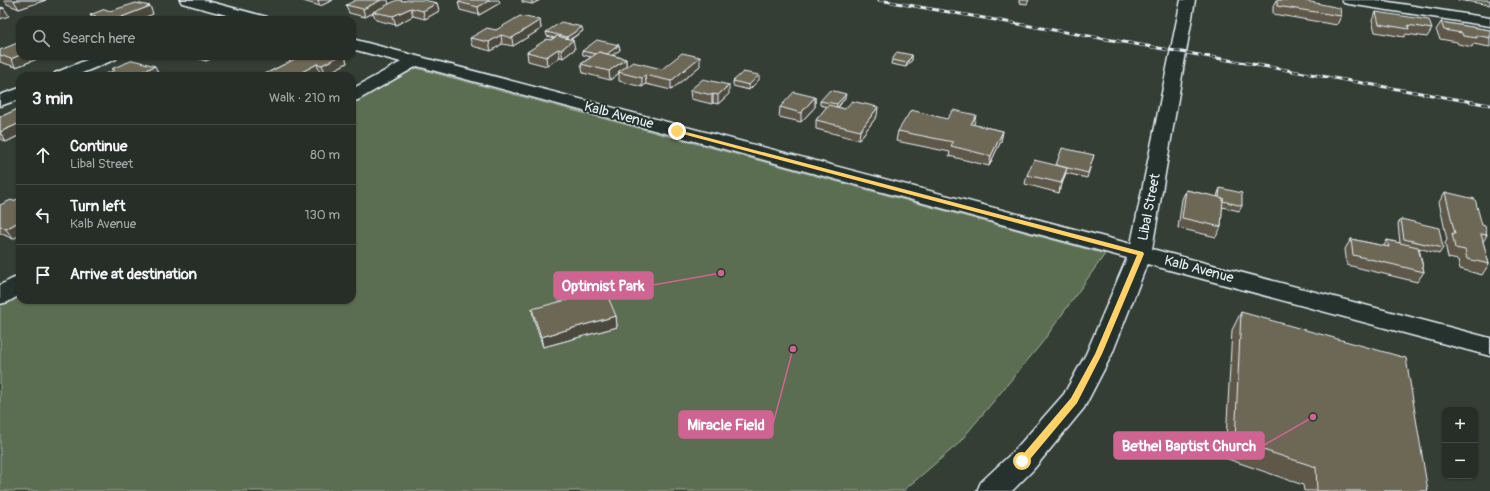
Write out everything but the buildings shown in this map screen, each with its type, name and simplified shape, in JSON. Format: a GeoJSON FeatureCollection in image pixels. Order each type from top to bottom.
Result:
{"type":"FeatureCollection","features":[{"type":"Feature","properties":{"kind":"street"},"geometry":{"type":"LineString","coordinates":[[187,0],[247,16]]}},
{"type":"Feature","properties":{"kind":"street","name":"Libal Street"},"geometry":{"type":"LineString","coordinates":[[992,491],[1022,461],[1074,400],[1099,354],[1140,254],[1188,0]]}},
{"type":"Feature","properties":{"kind":"street"},"geometry":{"type":"LineString","coordinates":[[1349,0],[1490,22]]}},
{"type":"Feature","properties":{"kind":"street"},"geometry":{"type":"LineString","coordinates":[[205,16],[222,9]]}},
{"type":"Feature","properties":{"kind":"street","name":"Kalb Avenue"},"geometry":{"type":"LineString","coordinates":[[356,45],[1490,347]]}},
{"type":"Feature","properties":{"kind":"street"},"geometry":{"type":"LineString","coordinates":[[71,72],[100,60]]}},
{"type":"Feature","properties":{"kind":"street"},"geometry":{"type":"LineString","coordinates":[[356,94],[414,61]]}},
{"type":"Feature","properties":{"kind":"street"},"geometry":{"type":"LineString","coordinates":[[0,102],[16,95]]}},
{"type":"Feature","properties":{"kind":"street"},"geometry":{"type":"LineString","coordinates":[[0,296],[16,286]]}},
{"type":"Feature","properties":{"kind":"green space"},"geometry":{"type":"Polygon","coordinates":[[[416,68],[1105,254],[1041,344],[958,444],[903,491],[0,491],[0,305],[16,295],[16,304],[356,304],[356,102],[416,68]]]}},
{"type":"Feature","properties":{"kind":"railway"},"geometry":{"type":"LineString","coordinates":[[879,0],[1490,105]]}},
{"type":"Feature","properties":{"kind":"place","name":"Optimist Park"},"geometry":{"type":"Point","coordinates":[721,273]}},
{"type":"Feature","properties":{"kind":"place","name":"Miracle Field"},"geometry":{"type":"Point","coordinates":[793,349]}},
{"type":"Feature","properties":{"kind":"place","name":"Bethel Baptist Church"},"geometry":{"type":"Point","coordinates":[1313,417]}},
{"type":"Feature","properties":{"kind":"route"},"geometry":{"type":"LineString","coordinates":[[677,131],[1140,254],[1099,354],[1074,400],[1022,461]]}}]}
